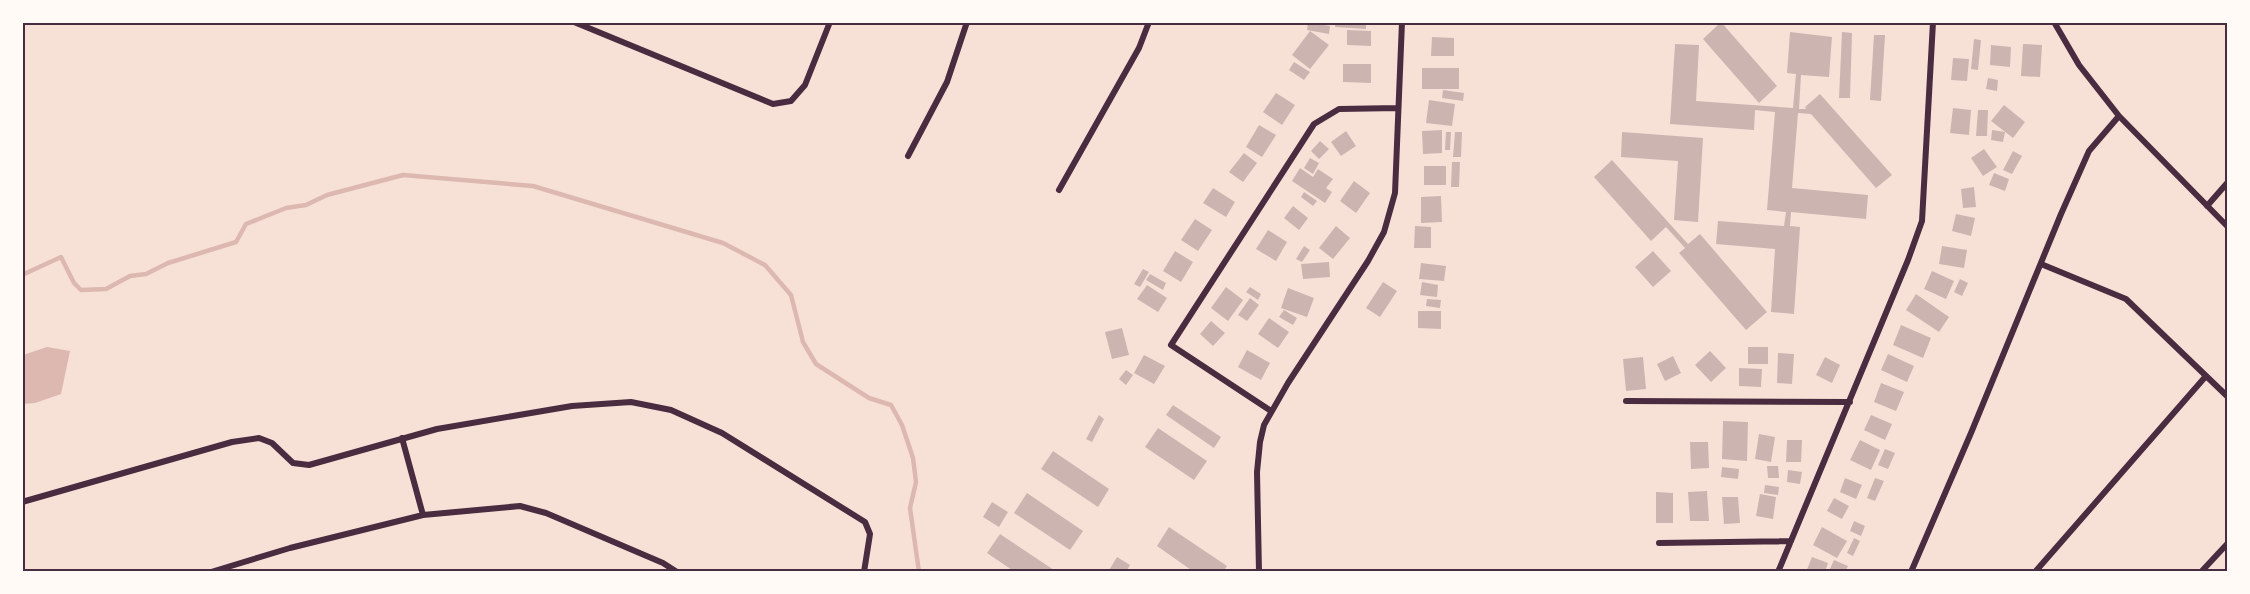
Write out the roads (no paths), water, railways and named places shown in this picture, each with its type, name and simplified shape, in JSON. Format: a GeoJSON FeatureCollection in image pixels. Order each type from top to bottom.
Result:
{"type":"FeatureCollection","features":[{"type":"Feature","properties":{"kind":"street"},"geometry":{"type":"LineString","coordinates":[[574,22],[773,104],[791,101],[805,85],[830,22]]}},
{"type":"Feature","properties":{"kind":"street"},"geometry":{"type":"LineString","coordinates":[[908,156],[947,82],[967,22]]}},
{"type":"Feature","properties":{"kind":"street"},"geometry":{"type":"LineString","coordinates":[[1059,190],[1139,48],[1149,22]]}},
{"type":"Feature","properties":{"kind":"street"},"geometry":{"type":"LineString","coordinates":[[1259,572],[1257,472],[1264,425],[1368,261],[1384,232],[1395,193],[1402,22]]}},
{"type":"Feature","properties":{"kind":"street"},"geometry":{"type":"LineString","coordinates":[[1778,572],[1850,402],[1922,221],[1933,22]]}},
{"type":"Feature","properties":{"kind":"street"},"geometry":{"type":"LineString","coordinates":[[2016,22],[2036,22]]}},
{"type":"Feature","properties":{"kind":"street"},"geometry":{"type":"LineString","coordinates":[[2054,22],[2079,65],[2119,117],[2228,227]]}},
{"type":"Feature","properties":{"kind":"street"},"geometry":{"type":"LineString","coordinates":[[1271,411],[1171,345],[1314,124],[1339,109],[1398,108]]}},
{"type":"Feature","properties":{"kind":"street"},"geometry":{"type":"LineString","coordinates":[[1911,572],[2089,151],[2119,117]]}},
{"type":"Feature","properties":{"kind":"street"},"geometry":{"type":"LineString","coordinates":[[2207,206],[2228,182]]}},
{"type":"Feature","properties":{"kind":"street"},"geometry":{"type":"LineString","coordinates":[[2040,264],[2126,298],[2228,397]]}},
{"type":"Feature","properties":{"kind":"street"},"geometry":{"type":"LineString","coordinates":[[2035,572],[2206,376]]}},
{"type":"Feature","properties":{"kind":"street"},"geometry":{"type":"LineString","coordinates":[[1626,401],[1850,402]]}},
{"type":"Feature","properties":{"kind":"street"},"geometry":{"type":"LineString","coordinates":[[22,501],[232,442],[259,438],[272,443],[293,463],[309,465],[436,429],[572,406],[631,402],[671,410],[722,433],[865,522],[870,534],[864,572]]}},
{"type":"Feature","properties":{"kind":"street"},"geometry":{"type":"LineString","coordinates":[[402,438],[423,515]]}},
{"type":"Feature","properties":{"kind":"street"},"geometry":{"type":"LineString","coordinates":[[212,572],[290,548],[423,515],[520,506],[546,513],[663,563],[677,572]]}},
{"type":"Feature","properties":{"kind":"street"},"geometry":{"type":"LineString","coordinates":[[1659,543],[1791,541]]}},
{"type":"Feature","properties":{"kind":"street"},"geometry":{"type":"LineString","coordinates":[[2201,572],[2228,543]]}},
{"type":"Feature","properties":{"kind":"street"},"geometry":{"type":"LineString","coordinates":[[660,572],[663,563]]}},
{"type":"Feature","properties":{"kind":"waterway"},"geometry":{"type":"LineString","coordinates":[[22,275],[61,257],[74,283],[81,290],[106,289],[130,276],[146,274],[168,263],[236,242],[246,224],[286,208],[306,205],[327,195],[403,175],[533,186],[723,243],[765,265],[791,295],[803,342],[816,364],[869,398],[891,405],[902,425],[913,458],[916,482],[910,508],[919,572]]}}]}
